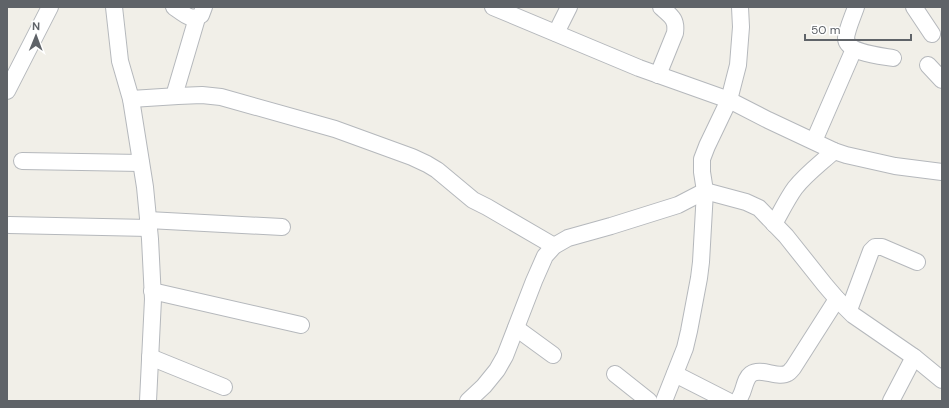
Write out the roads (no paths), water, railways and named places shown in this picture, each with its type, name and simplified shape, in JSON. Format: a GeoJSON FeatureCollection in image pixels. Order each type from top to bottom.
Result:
{"type":"FeatureCollection","features":[{"type":"Feature","properties":{"kind":"street"},"geometry":{"type":"LineString","coordinates":[[7,91],[50,7]]}},
{"type":"Feature","properties":{"kind":"street"},"geometry":{"type":"LineString","coordinates":[[114,7],[120,61],[131,99],[145,187],[149,224],[153,299],[148,401]]}},
{"type":"Feature","properties":{"kind":"street"},"geometry":{"type":"LineString","coordinates":[[174,7],[191,18],[200,13]]}},
{"type":"Feature","properties":{"kind":"street"},"geometry":{"type":"LineString","coordinates":[[493,7],[509,10],[556,33],[639,68],[729,100],[768,120],[834,150],[895,166],[942,172]]}},
{"type":"Feature","properties":{"kind":"street"},"geometry":{"type":"LineString","coordinates":[[556,33],[569,7]]}},
{"type":"Feature","properties":{"kind":"street"},"geometry":{"type":"LineString","coordinates":[[658,75],[676,27],[673,18],[661,7]]}},
{"type":"Feature","properties":{"kind":"street"},"geometry":{"type":"LineString","coordinates":[[664,401],[685,348],[689,331],[701,262],[705,191],[702,172],[702,159],[729,100],[738,64],[741,27],[740,7]]}},
{"type":"Feature","properties":{"kind":"street"},"geometry":{"type":"LineString","coordinates":[[856,7],[846,38],[847,43],[857,50],[893,58]]}},
{"type":"Feature","properties":{"kind":"street"},"geometry":{"type":"LineString","coordinates":[[914,7],[932,34]]}},
{"type":"Feature","properties":{"kind":"street"},"geometry":{"type":"LineString","coordinates":[[174,96],[200,13]]}},
{"type":"Feature","properties":{"kind":"street"},"geometry":{"type":"LineString","coordinates":[[814,141],[854,49]]}},
{"type":"Feature","properties":{"kind":"street"},"geometry":{"type":"LineString","coordinates":[[928,65],[942,80]]}},
{"type":"Feature","properties":{"kind":"street"},"geometry":{"type":"LineString","coordinates":[[131,99],[202,95],[221,97],[335,129],[412,157],[427,164],[437,170],[473,200],[554,246]]}},
{"type":"Feature","properties":{"kind":"street"},"geometry":{"type":"LineString","coordinates":[[774,224],[795,188],[834,150]]}},
{"type":"Feature","properties":{"kind":"street"},"geometry":{"type":"LineString","coordinates":[[22,161],[141,163]]}},
{"type":"Feature","properties":{"kind":"street"},"geometry":{"type":"LineString","coordinates":[[477,398],[505,356],[545,256],[554,246],[568,238],[678,205],[705,191],[746,202],[758,208],[786,236],[825,285],[853,315],[914,357],[942,380]]}},
{"type":"Feature","properties":{"kind":"street"},"geometry":{"type":"LineString","coordinates":[[9,225],[149,224],[282,227]]}},
{"type":"Feature","properties":{"kind":"street"},"geometry":{"type":"LineString","coordinates":[[848,310],[871,251],[875,247],[882,247],[917,262]]}},
{"type":"Feature","properties":{"kind":"street"},"geometry":{"type":"LineString","coordinates":[[152,291],[301,325]]}},
{"type":"Feature","properties":{"kind":"street"},"geometry":{"type":"LineString","coordinates":[[737,401],[740,398],[751,374],[757,372],[782,375],[788,373],[793,368],[837,299]]}},
{"type":"Feature","properties":{"kind":"street"},"geometry":{"type":"LineString","coordinates":[[516,328],[553,355]]}},
{"type":"Feature","properties":{"kind":"street"},"geometry":{"type":"LineString","coordinates":[[150,357],[224,387]]}},
{"type":"Feature","properties":{"kind":"street"},"geometry":{"type":"LineString","coordinates":[[891,401],[914,357]]}},
{"type":"Feature","properties":{"kind":"street"},"geometry":{"type":"LineString","coordinates":[[615,374],[649,401]]}},
{"type":"Feature","properties":{"kind":"street"},"geometry":{"type":"LineString","coordinates":[[675,374],[728,401]]}}]}
